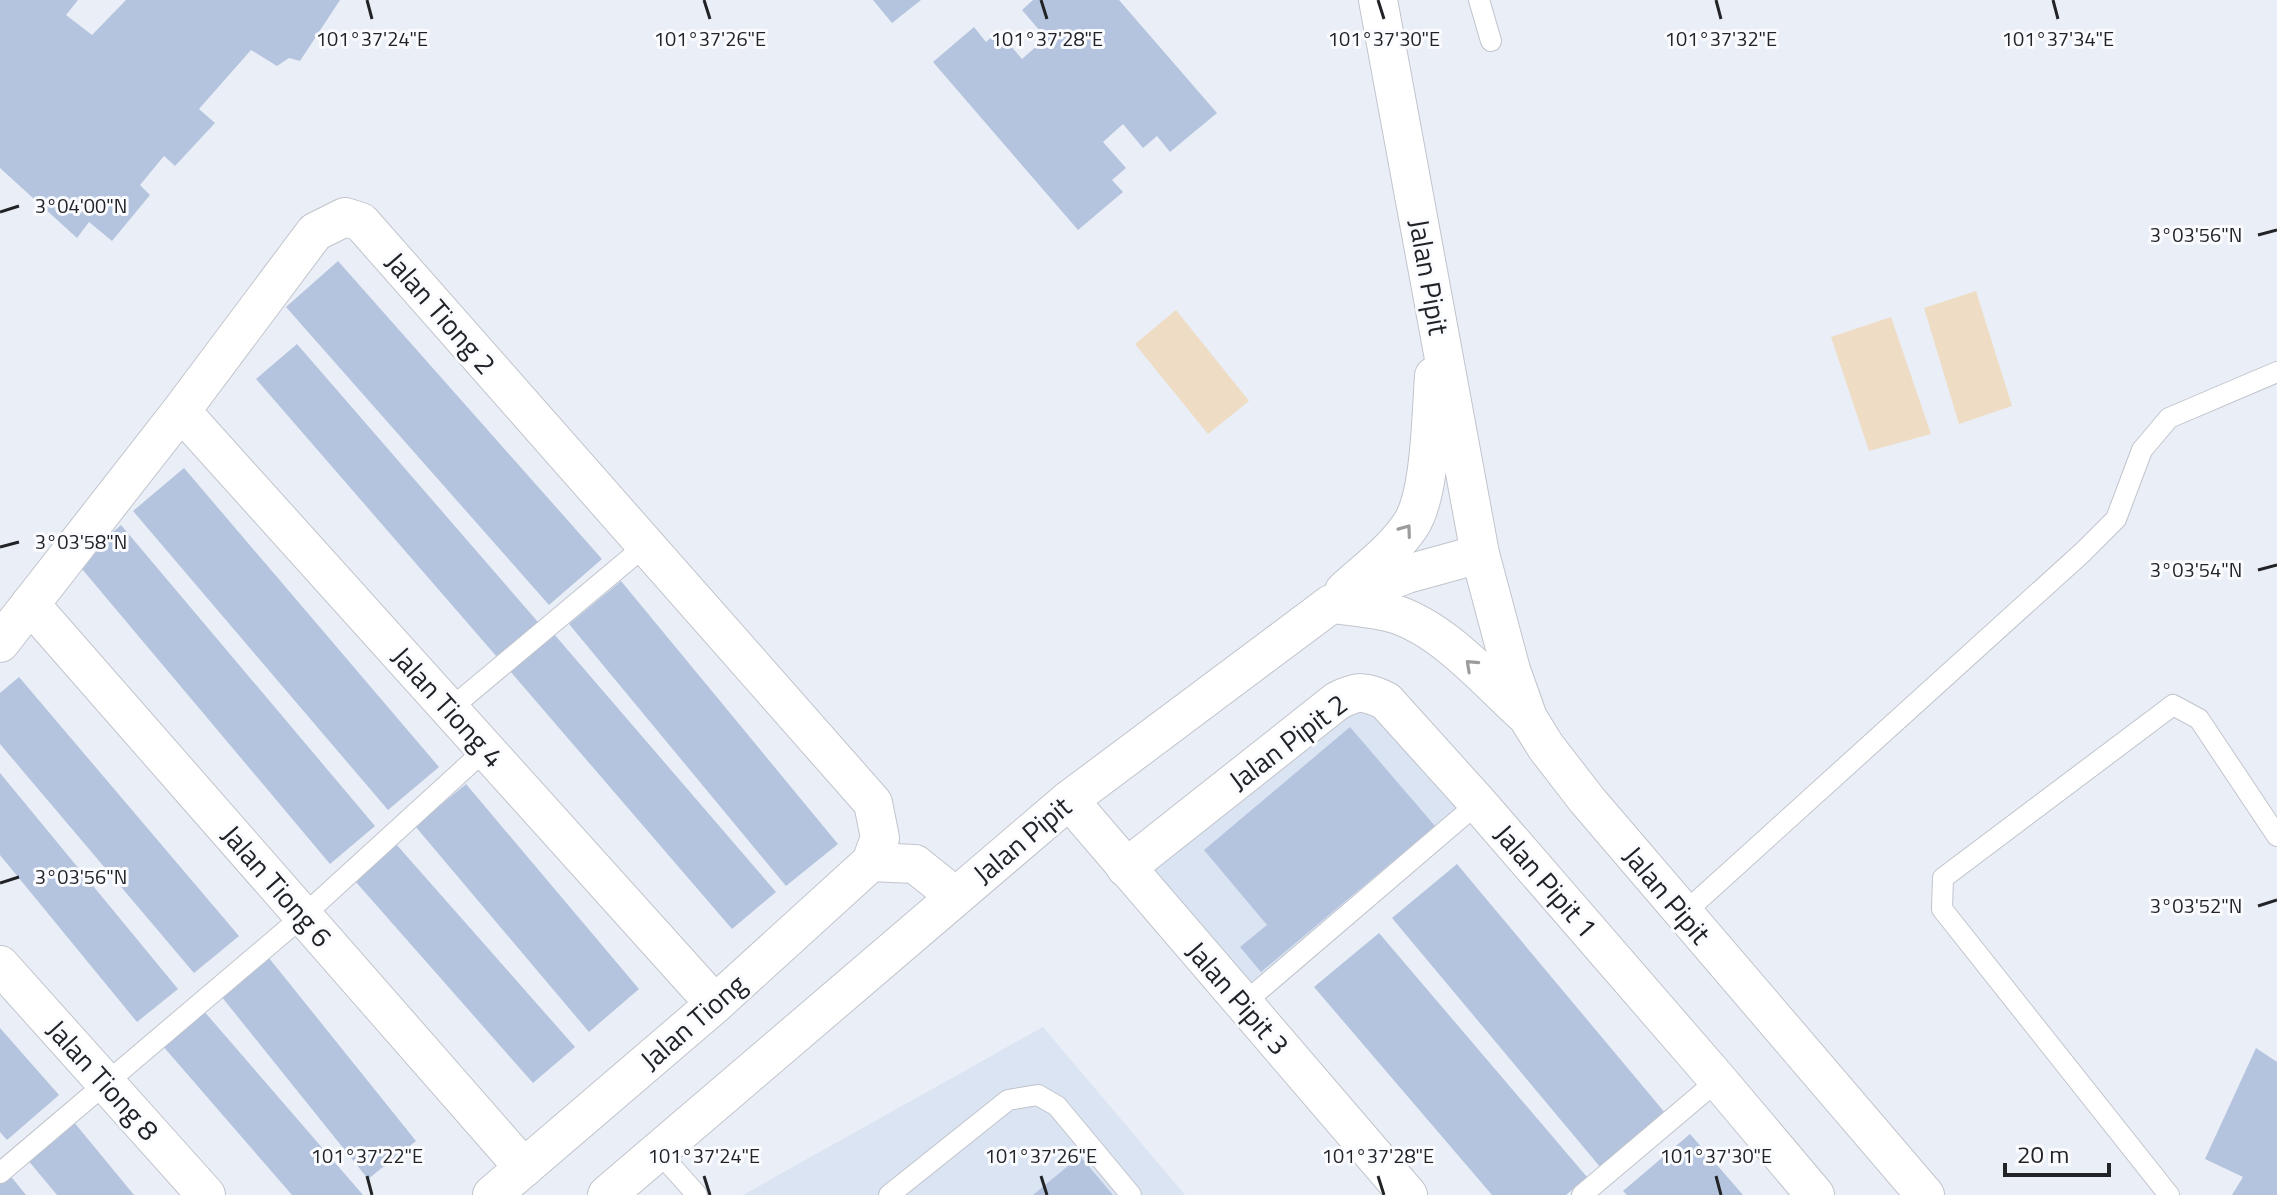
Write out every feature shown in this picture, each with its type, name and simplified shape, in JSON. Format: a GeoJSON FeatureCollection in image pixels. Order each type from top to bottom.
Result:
{"type":"FeatureCollection","features":[{"type":"Feature","properties":{"kind":"street","name":"Jalan Pipit"},"geometry":{"type":"LineString","coordinates":[[1378,0],[1480,554],[1511,670],[1528,718],[1587,800],[1925,1195]]}},
{"type":"Feature","properties":{"kind":"street","name":"Jalan Tiong 2"},"geometry":{"type":"LineString","coordinates":[[0,643],[181,411],[315,232],[345,217],[361,222],[873,803],[875,850]]}},
{"type":"Feature","properties":{"kind":"street"},"geometry":{"type":"LineString","coordinates":[[1331,604],[1400,539],[1412,523],[1425,489],[1438,327]]}},
{"type":"Feature","properties":{"kind":"street","name":"Jalan Tiong 4"},"geometry":{"type":"LineString","coordinates":[[181,411],[715,1004]]}},
{"type":"Feature","properties":{"kind":"street","name":"Jalan Pipit"},"geometry":{"type":"LineString","coordinates":[[607,1195],[1069,800],[1331,604],[1407,574],[1480,554]]}},
{"type":"Feature","properties":{"kind":"street","name":"Jalan Tiong 6"},"geometry":{"type":"LineString","coordinates":[[30,604],[524,1168]]}},
{"type":"Feature","properties":{"kind":"street"},"geometry":{"type":"LineString","coordinates":[[1331,604],[1393,613],[1423,625],[1528,718]]}},
{"type":"Feature","properties":{"kind":"street","name":"Jalan Pipit 2"},"geometry":{"type":"LineString","coordinates":[[1126,868],[1337,701],[1353,693],[1367,692],[1386,701],[1478,803]]}},
{"type":"Feature","properties":{"kind":"street","name":"Jalan Pipit 3"},"geometry":{"type":"LineString","coordinates":[[1069,800],[1408,1195]]}},
{"type":"Feature","properties":{"kind":"street","name":"Jalan Pipit 1"},"geometry":{"type":"LineString","coordinates":[[1478,803],[1815,1195]]}},
{"type":"Feature","properties":{"kind":"street"},"geometry":{"type":"LineString","coordinates":[[875,850],[915,864],[955,896]]}},
{"type":"Feature","properties":{"kind":"street","name":"Jalan Tiong"},"geometry":{"type":"LineString","coordinates":[[492,1195],[715,1004],[875,850]]}},
{"type":"Feature","properties":{"kind":"street","name":"Jalan Tiong 8"},"geometry":{"type":"LineString","coordinates":[[0,965],[206,1195]]}},
{"type":"Feature","properties":{"kind":"lane"},"geometry":{"type":"LineString","coordinates":[[1479,0],[1491,41]]}},
{"type":"Feature","properties":{"kind":"lane"},"geometry":{"type":"LineString","coordinates":[[1683,914],[2116,519],[2142,450],[2169,418],[2277,372]]}},
{"type":"Feature","properties":{"kind":"lane"},"geometry":{"type":"LineString","coordinates":[[450,709],[646,545]]}},
{"type":"Feature","properties":{"kind":"lane"},"geometry":{"type":"LineString","coordinates":[[2169,1195],[1942,909],[1943,878],[2173,705],[2199,719],[2277,836]]}},
{"type":"Feature","properties":{"kind":"lane"},"geometry":{"type":"LineString","coordinates":[[0,1173],[303,916],[486,749]]}},
{"type":"Feature","properties":{"kind":"lane","name":"Jalan Pipit 1"},"geometry":{"type":"LineString","coordinates":[[1243,1004],[1478,803]]}},
{"type":"Feature","properties":{"kind":"lane"},"geometry":{"type":"LineString","coordinates":[[1582,1195],[1718,1080]]}},
{"type":"Feature","properties":{"kind":"lane"},"geometry":{"type":"LineString","coordinates":[[889,1195],[1008,1100],[1038,1095],[1057,1106],[1131,1195]]}},
{"type":"Feature","properties":{"kind":"lane"},"geometry":{"type":"LineString","coordinates":[[658,1151],[697,1195]]}},
{"type":"Feature","properties":{"kind":"shaded area"},"geometry":{"type":"Polygon","coordinates":[[[1976,291],[2012,406],[1959,424],[1924,308],[1976,291]]]}},
{"type":"Feature","properties":{"kind":"shaded area"},"geometry":{"type":"Polygon","coordinates":[[[1176,310],[1249,401],[1208,434],[1135,344],[1176,310]]]}},
{"type":"Feature","properties":{"kind":"shaded area"},"geometry":{"type":"Polygon","coordinates":[[[1891,317],[1931,434],[1869,451],[1831,337],[1891,317]]]}},
{"type":"Feature","properties":{"kind":"shaded area"},"geometry":{"type":"Polygon","coordinates":[[[1346,711],[1377,711],[1463,806],[1246,992],[1148,869],[1346,711]]]}},
{"type":"Feature","properties":{"kind":"shaded area"},"geometry":{"type":"Polygon","coordinates":[[[1043,1027],[1185,1195],[743,1195],[1043,1027]]]}},
{"type":"Feature","properties":{"kind":"building"},"geometry":{"type":"Polygon","coordinates":[[[0,0],[78,0],[66,15],[92,35],[126,0],[340,0],[300,61],[289,58],[277,66],[251,50],[199,109],[215,123],[175,166],[164,156],[140,185],[150,195],[112,241],[89,222],[77,238],[0,168],[0,0]]]}},
{"type":"Feature","properties":{"kind":"building"},"geometry":{"type":"Polygon","coordinates":[[[873,0],[921,0],[892,23],[873,0]]]}},
{"type":"Feature","properties":{"kind":"building"},"geometry":{"type":"Polygon","coordinates":[[[1033,0],[1119,0],[1217,113],[1170,152],[1157,136],[1143,148],[1123,124],[1103,142],[1126,168],[1112,180],[1123,192],[1078,230],[933,62],[974,27],[986,42],[998,31],[1022,59],[1046,38],[1022,10],[1033,0]]]}},
{"type":"Feature","properties":{"kind":"building"},"geometry":{"type":"Polygon","coordinates":[[[338,261],[602,559],[549,605],[286,307],[338,261]]]}},
{"type":"Feature","properties":{"kind":"building"},"geometry":{"type":"Polygon","coordinates":[[[297,344],[538,622],[497,657],[256,379],[297,344]]]}},
{"type":"Feature","properties":{"kind":"building"},"geometry":{"type":"Polygon","coordinates":[[[184,468],[439,767],[388,810],[133,511],[184,468]]]}},
{"type":"Feature","properties":{"kind":"building"},"geometry":{"type":"Polygon","coordinates":[[[121,525],[375,826],[330,864],[77,563],[121,525]]]}},
{"type":"Feature","properties":{"kind":"building"},"geometry":{"type":"Polygon","coordinates":[[[621,581],[838,844],[786,886],[569,624],[621,581]]]}},
{"type":"Feature","properties":{"kind":"building"},"geometry":{"type":"Polygon","coordinates":[[[554,634],[776,892],[732,929],[510,671],[554,634]]]}},
{"type":"Feature","properties":{"kind":"building"},"geometry":{"type":"Polygon","coordinates":[[[19,677],[239,936],[194,973],[0,744],[0,693],[19,677]]]}},
{"type":"Feature","properties":{"kind":"building"},"geometry":{"type":"Polygon","coordinates":[[[1350,727],[1435,826],[1261,972],[1240,947],[1267,925],[1204,850],[1350,727]]]}},
{"type":"Feature","properties":{"kind":"building"},"geometry":{"type":"Polygon","coordinates":[[[0,773],[178,989],[137,1022],[0,855],[0,773]]]}},
{"type":"Feature","properties":{"kind":"building"},"geometry":{"type":"Polygon","coordinates":[[[466,784],[639,989],[589,1032],[415,826],[466,784]]]}},
{"type":"Feature","properties":{"kind":"building"},"geometry":{"type":"Polygon","coordinates":[[[396,844],[575,1047],[533,1083],[355,881],[396,844]]]}},
{"type":"Feature","properties":{"kind":"building"},"geometry":{"type":"Polygon","coordinates":[[[1457,864],[1666,1114],[1601,1168],[1392,918],[1457,864]]]}},
{"type":"Feature","properties":{"kind":"building"},"geometry":{"type":"Polygon","coordinates":[[[1379,933],[1587,1177],[1566,1195],[1492,1195],[1314,987],[1379,933]]]}},
{"type":"Feature","properties":{"kind":"building"},"geometry":{"type":"Polygon","coordinates":[[[269,958],[416,1141],[368,1179],[221,996],[269,958]]]}},
{"type":"Feature","properties":{"kind":"building"},"geometry":{"type":"Polygon","coordinates":[[[203,1010],[363,1195],[292,1195],[162,1045],[203,1010]]]}},
{"type":"Feature","properties":{"kind":"building"},"geometry":{"type":"Polygon","coordinates":[[[0,1028],[59,1095],[7,1140],[0,1132],[0,1028]]]}},
{"type":"Feature","properties":{"kind":"building"},"geometry":{"type":"Polygon","coordinates":[[[2256,1048],[2277,1062],[2277,1195],[2232,1195],[2243,1177],[2205,1159],[2256,1048]]]}},
{"type":"Feature","properties":{"kind":"building"},"geometry":{"type":"Polygon","coordinates":[[[73,1121],[134,1195],[57,1195],[27,1159],[73,1121]]]}},
{"type":"Feature","properties":{"kind":"building"},"geometry":{"type":"Polygon","coordinates":[[[1690,1134],[1743,1195],[1627,1195],[1623,1191],[1690,1134]]]}},
{"type":"Feature","properties":{"kind":"building"},"geometry":{"type":"Polygon","coordinates":[[[1080,1156],[1113,1195],[1033,1195],[1080,1156]]]}},
{"type":"Feature","properties":{"kind":"building"},"geometry":{"type":"Polygon","coordinates":[[[9,1174],[26,1195],[0,1195],[0,1181],[9,1174]]]}}]}
